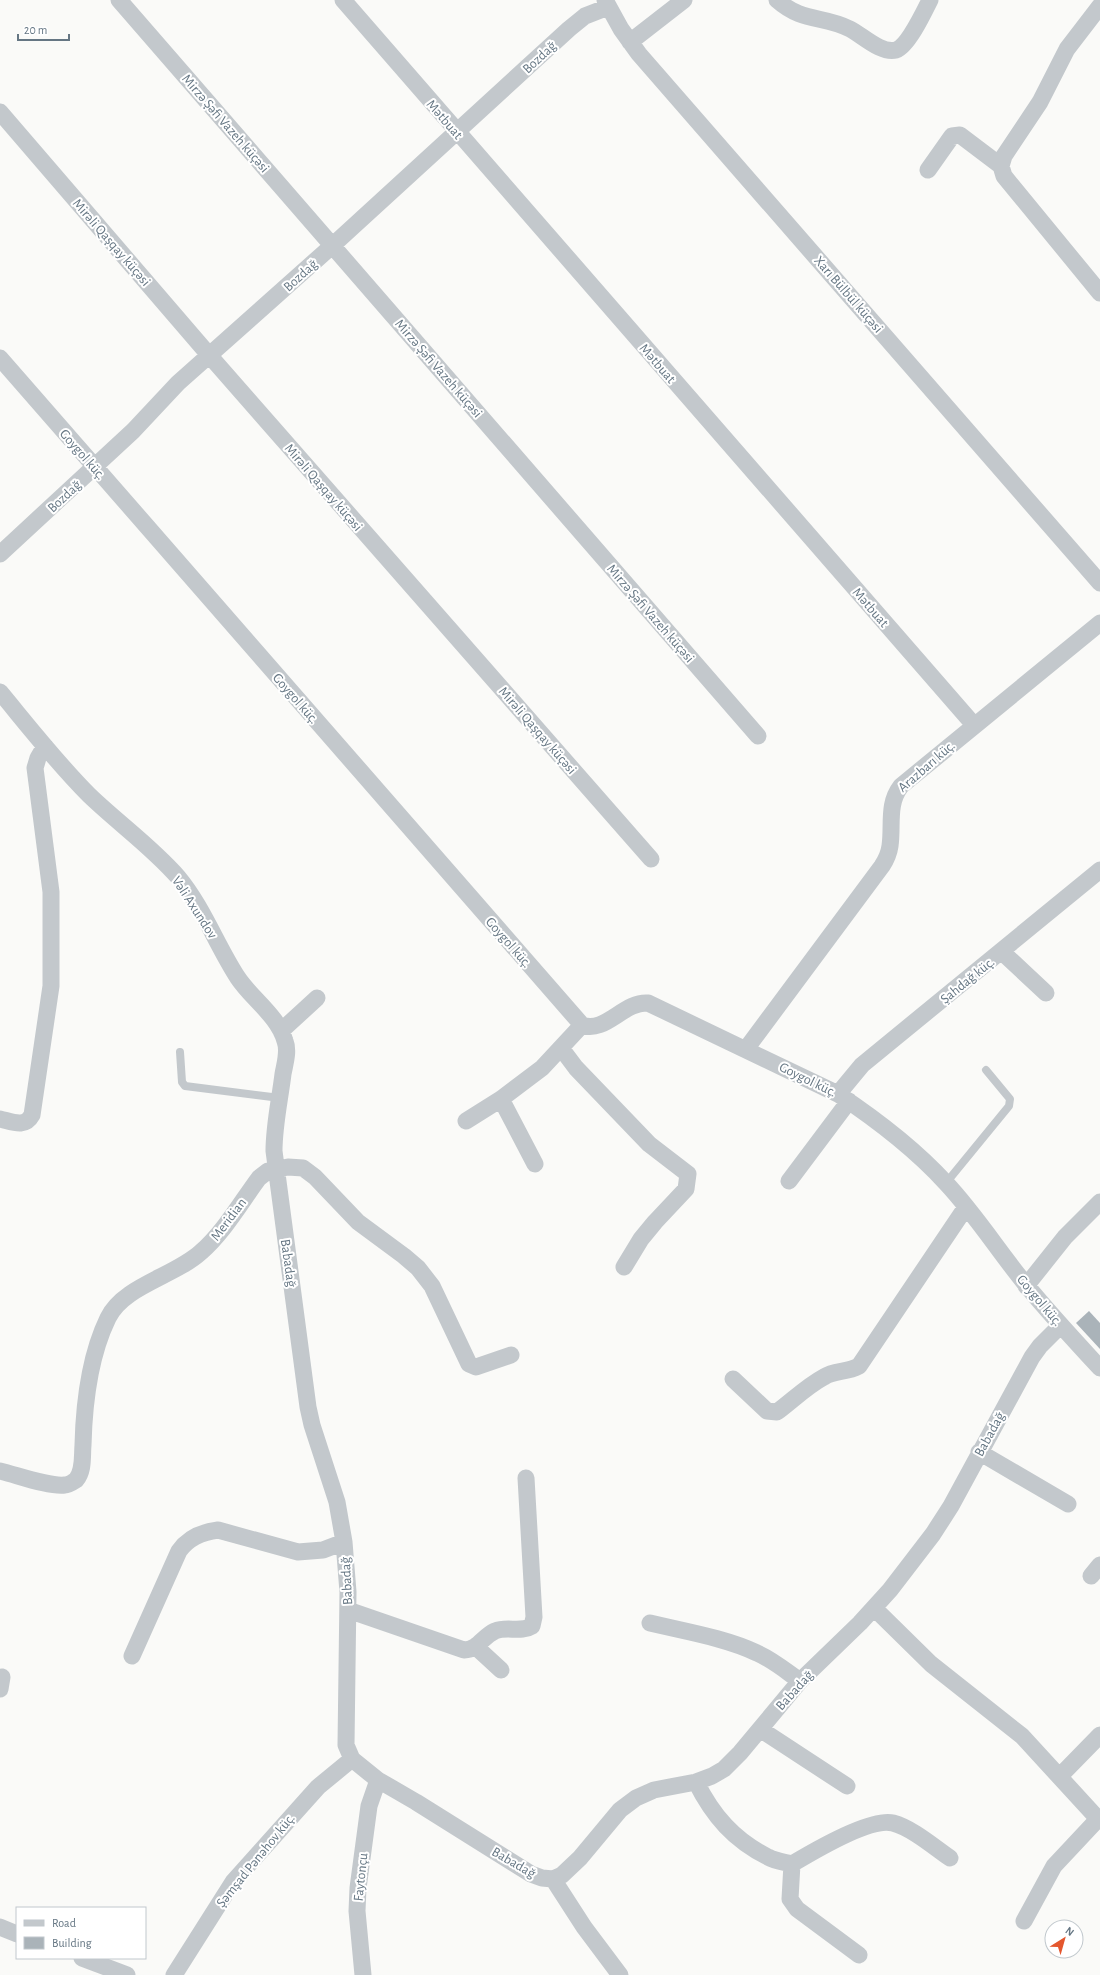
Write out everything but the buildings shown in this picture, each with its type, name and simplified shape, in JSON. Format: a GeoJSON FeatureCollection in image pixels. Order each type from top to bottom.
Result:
{"type":"FeatureCollection","features":[{"type":"Feature","properties":{"kind":"street","name":"Mirzə Şəfi Vazeh küçəsi"},"geometry":{"type":"LineString","coordinates":[[119,0],[758,736]]}},
{"type":"Feature","properties":{"kind":"street","name":"Mətbuat"},"geometry":{"type":"LineString","coordinates":[[343,0],[457,133],[974,725]]}},
{"type":"Feature","properties":{"kind":"street"},"geometry":{"type":"LineString","coordinates":[[630,42],[684,0]]}},
{"type":"Feature","properties":{"kind":"street"},"geometry":{"type":"LineString","coordinates":[[777,0],[798,15],[832,21],[850,29],[886,50],[897,50],[906,41],[930,0]]}},
{"type":"Feature","properties":{"kind":"street","name":"Bozdağ"},"geometry":{"type":"LineString","coordinates":[[0,554],[133,431],[178,383],[457,133],[569,29],[606,3]]}},
{"type":"Feature","properties":{"kind":"street","name":"Xarı Bülbül küçəsi"},"geometry":{"type":"LineString","coordinates":[[606,3],[630,42],[644,60],[1100,583]]}},
{"type":"Feature","properties":{"kind":"street"},"geometry":{"type":"LineString","coordinates":[[1100,6],[1067,49],[1040,102],[1004,156],[1002,166],[1004,176],[1100,293]]}},
{"type":"Feature","properties":{"kind":"street","name":"Mirəli Qaşqay küçəsi"},"geometry":{"type":"LineString","coordinates":[[0,112],[209,355],[651,859]]}},
{"type":"Feature","properties":{"kind":"street"},"geometry":{"type":"LineString","coordinates":[[928,170],[952,136],[960,136],[1002,166]]}},
{"type":"Feature","properties":{"kind":"street","name":"Goygol küç."},"geometry":{"type":"LineString","coordinates":[[0,358],[582,1025],[587,1027],[595,1027],[634,1005],[642,1003],[648,1004],[746,1049],[843,1097],[876,1120],[914,1151],[946,1183],[966,1206],[1026,1286],[1100,1368]]}},
{"type":"Feature","properties":{"kind":"street","name":"Arazbarı küç."},"geometry":{"type":"LineString","coordinates":[[746,1049],[882,866],[890,846],[892,804],[895,793],[901,786],[974,725],[1100,623]]}},
{"type":"Feature","properties":{"kind":"street","name":"Vəli Axundov"},"geometry":{"type":"LineString","coordinates":[[0,692],[45,746],[90,795],[178,878],[192,898],[238,978],[281,1031],[286,1048],[274,1138],[276,1169]]}},
{"type":"Feature","properties":{"kind":"street"},"geometry":{"type":"LineString","coordinates":[[0,1119],[23,1124],[29,1122],[32,1115],[51,986],[51,892],[35,768],[38,758],[45,746]]}},
{"type":"Feature","properties":{"kind":"street","name":"Şahdağ küç."},"geometry":{"type":"LineString","coordinates":[[789,1180],[843,1097],[847,1081],[862,1066],[1100,870]]}},
{"type":"Feature","properties":{"kind":"street"},"geometry":{"type":"LineString","coordinates":[[1001,951],[1046,993]]}},
{"type":"Feature","properties":{"kind":"street"},"geometry":{"type":"LineString","coordinates":[[281,1031],[317,998]]}},
{"type":"Feature","properties":{"kind":"street"},"geometry":{"type":"LineString","coordinates":[[466,1121],[501,1100],[542,1068],[582,1025]]}},
{"type":"Feature","properties":{"kind":"street"},"geometry":{"type":"LineString","coordinates":[[561,1048],[576,1068],[649,1144],[688,1174],[686,1190],[651,1228],[624,1267]]}},
{"type":"Feature","properties":{"kind":"street"},"geometry":{"type":"LineString","coordinates":[[501,1100],[535,1164]]}},
{"type":"Feature","properties":{"kind":"street","name":"Meridian"},"geometry":{"type":"LineString","coordinates":[[0,1471],[57,1485],[67,1485],[76,1480],[80,1474],[82,1464],[85,1406],[98,1344],[115,1306],[124,1297],[175,1271],[201,1253],[259,1178],[268,1171],[276,1169],[298,1167],[315,1177],[358,1222],[418,1268],[432,1286],[470,1364],[476,1367],[511,1355]]}},
{"type":"Feature","properties":{"kind":"street","name":"Babadağ"},"geometry":{"type":"LineString","coordinates":[[276,1169],[308,1407],[337,1502],[344,1542],[348,1610],[346,1745],[352,1759],[378,1780],[423,1806],[531,1874],[542,1878],[553,1879],[562,1875],[570,1868],[620,1810],[636,1798],[654,1790],[696,1782],[712,1776],[724,1769],[800,1681],[874,1608],[890,1590],[933,1534],[1032,1357],[1040,1346],[1061,1325]]}},
{"type":"Feature","properties":{"kind":"street"},"geometry":{"type":"LineString","coordinates":[[1026,1286],[1066,1237],[1100,1202]]}},
{"type":"Feature","properties":{"kind":"street"},"geometry":{"type":"LineString","coordinates":[[732,1379],[767,1411],[777,1412],[823,1377],[832,1373],[849,1372],[859,1366],[966,1206]]}},
{"type":"Feature","properties":{"kind":"street"},"geometry":{"type":"LineString","coordinates":[[979,1452],[1068,1504]]}},
{"type":"Feature","properties":{"kind":"street"},"geometry":{"type":"LineString","coordinates":[[348,1610],[464,1650],[476,1647],[496,1630],[528,1628],[533,1622],[526,1478]]}},
{"type":"Feature","properties":{"kind":"street"},"geometry":{"type":"LineString","coordinates":[[132,1656],[179,1551],[185,1542],[206,1532],[218,1530],[298,1552],[323,1550],[344,1542]]}},
{"type":"Feature","properties":{"kind":"street"},"geometry":{"type":"LineString","coordinates":[[874,1608],[931,1664],[1022,1736],[1099,1820],[1054,1866],[1024,1921]]}},
{"type":"Feature","properties":{"kind":"street"},"geometry":{"type":"LineString","coordinates":[[650,1623],[750,1650],[776,1664],[800,1681]]}},
{"type":"Feature","properties":{"kind":"street"},"geometry":{"type":"LineString","coordinates":[[476,1647],[501,1670]]}},
{"type":"Feature","properties":{"kind":"street"},"geometry":{"type":"LineString","coordinates":[[760,1729],[847,1786]]}},
{"type":"Feature","properties":{"kind":"street"},"geometry":{"type":"LineString","coordinates":[[1060,1776],[1100,1735]]}},
{"type":"Feature","properties":{"kind":"street","name":"Şəmşad Pənəhov küç."},"geometry":{"type":"LineString","coordinates":[[174,1975],[233,1882],[318,1787],[352,1759]]}},
{"type":"Feature","properties":{"kind":"street","name":"Faytonçu"},"geometry":{"type":"LineString","coordinates":[[363,1975],[357,1911],[358,1888],[369,1806],[378,1780]]}},
{"type":"Feature","properties":{"kind":"street"},"geometry":{"type":"LineString","coordinates":[[696,1782],[708,1805],[720,1820],[741,1841],[769,1858],[792,1864],[839,1837],[873,1825],[891,1822],[903,1827],[950,1858]]}},
{"type":"Feature","properties":{"kind":"street"},"geometry":{"type":"LineString","coordinates":[[792,1864],[790,1898],[797,1909],[859,1955]]}},
{"type":"Feature","properties":{"kind":"street"},"geometry":{"type":"LineString","coordinates":[[553,1879],[584,1927],[620,1975]]}},
{"type":"Feature","properties":{"kind":"street"},"geometry":{"type":"LineString","coordinates":[[0,1927],[16,1934]]}},
{"type":"Feature","properties":{"kind":"street"},"geometry":{"type":"LineString","coordinates":[[85,1959],[127,1975]]}},
{"type":"Feature","properties":{"kind":"lane"},"geometry":{"type":"LineString","coordinates":[[180,1052],[182,1082],[185,1086],[280,1098]]}},
{"type":"Feature","properties":{"kind":"lane"},"geometry":{"type":"LineString","coordinates":[[946,1183],[1009,1106],[1010,1099],[986,1070]]}}]}
